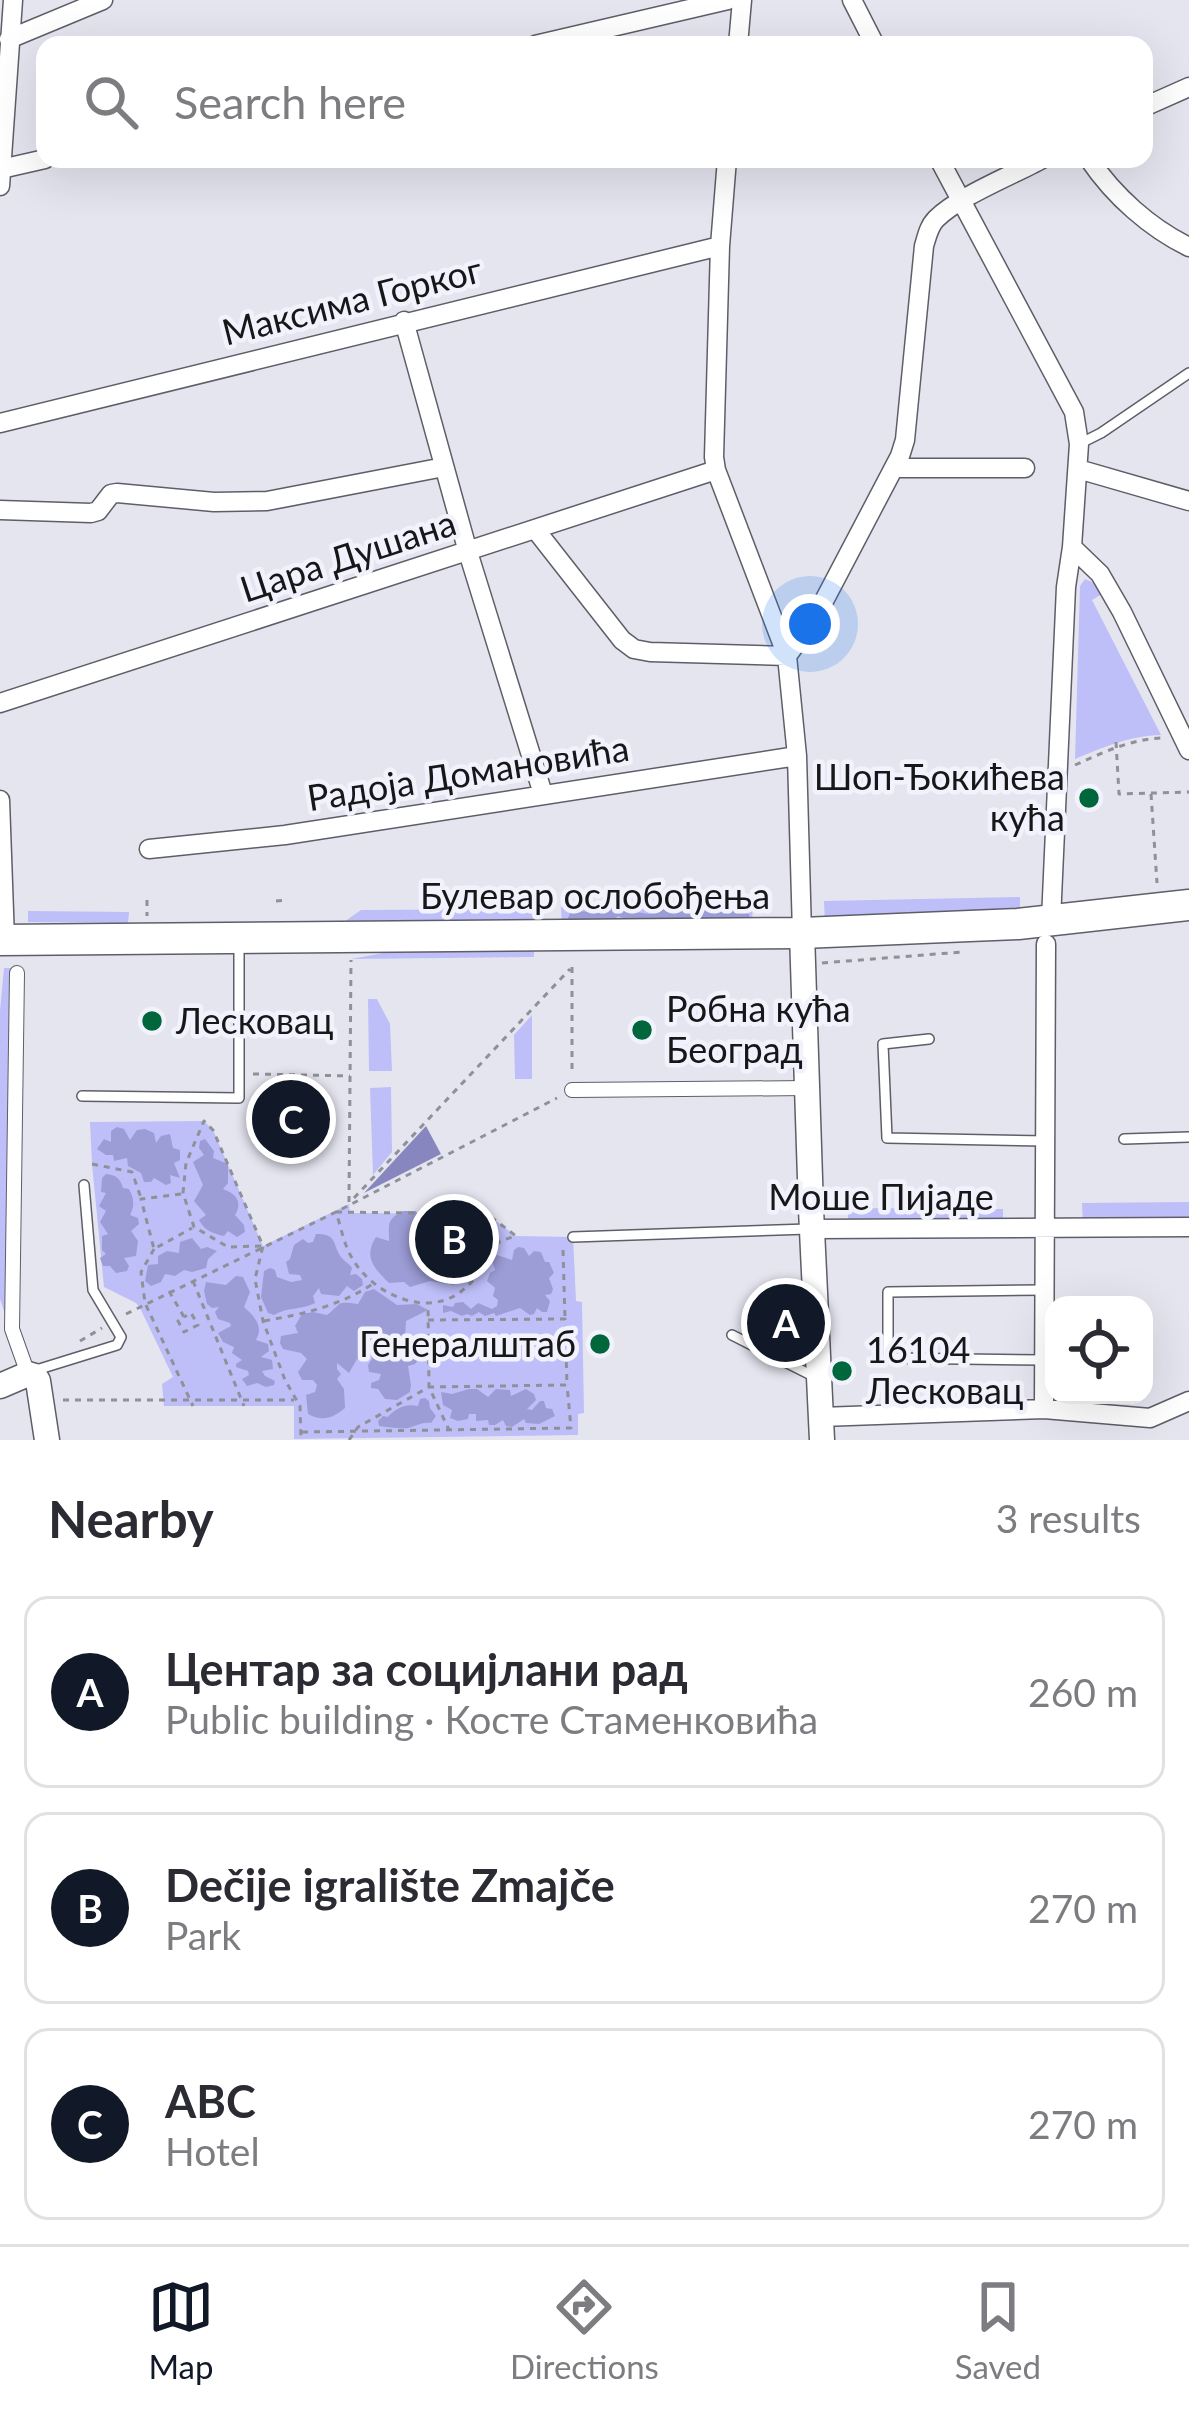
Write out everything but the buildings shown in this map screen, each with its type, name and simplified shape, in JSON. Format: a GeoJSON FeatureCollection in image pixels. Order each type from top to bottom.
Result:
{"type":"FeatureCollection","features":[{"type":"Feature","properties":{"kind":"main road","name":"Булевар ослобођења"},"geometry":{"type":"LineString","coordinates":[[3,940],[802,933],[1018,924],[1049,932],[1189,905]]}},
{"type":"Feature","properties":{"kind":"street"},"geometry":{"type":"LineString","coordinates":[[0,186],[3,87],[13,0]]}},
{"type":"Feature","properties":{"kind":"street"},"geometry":{"type":"LineString","coordinates":[[9,39],[103,0]]}},
{"type":"Feature","properties":{"kind":"street"},"geometry":{"type":"LineString","coordinates":[[574,36],[728,0]]}},
{"type":"Feature","properties":{"kind":"street"},"geometry":{"type":"LineString","coordinates":[[739,36],[742,0]]}},
{"type":"Feature","properties":{"kind":"street"},"geometry":{"type":"LineString","coordinates":[[852,0],[870,36]]}},
{"type":"Feature","properties":{"kind":"street"},"geometry":{"type":"LineString","coordinates":[[1153,102],[1189,87]]}},
{"type":"Feature","properties":{"kind":"street"},"geometry":{"type":"LineString","coordinates":[[1,170],[36,161]]}},
{"type":"Feature","properties":{"kind":"street"},"geometry":{"type":"LineString","coordinates":[[727,168],[712,432],[716,470],[787,656],[796,756],[822,1428],[1044,1409],[1151,1426],[1189,1402]]}},
{"type":"Feature","properties":{"kind":"street"},"geometry":{"type":"LineString","coordinates":[[944,168],[1074,412],[1079,444],[1066,587],[1049,932],[1044,1409]]}},
{"type":"Feature","properties":{"kind":"street"},"geometry":{"type":"LineString","coordinates":[[787,656],[814,618],[896,468],[905,440],[929,229],[963,201],[1025,168]]}},
{"type":"Feature","properties":{"kind":"street"},"geometry":{"type":"LineString","coordinates":[[1097,168],[1160,232],[1189,247]]}},
{"type":"Feature","properties":{"kind":"street","name":"Максима Горког"},"geometry":{"type":"LineString","coordinates":[[0,423],[720,245]]}},
{"type":"Feature","properties":{"kind":"street"},"geometry":{"type":"LineString","coordinates":[[404,321],[468,552],[543,794]]}},
{"type":"Feature","properties":{"kind":"street"},"geometry":{"type":"LineString","coordinates":[[0,510],[91,514],[117,493],[214,502],[267,501],[445,467]]}},
{"type":"Feature","properties":{"kind":"street"},"geometry":{"type":"LineString","coordinates":[[896,468],[1025,468]]}},
{"type":"Feature","properties":{"kind":"street"},"geometry":{"type":"LineString","coordinates":[[1078,469],[1189,501]]}},
{"type":"Feature","properties":{"kind":"street","name":"Цара Душана"},"geometry":{"type":"LineString","coordinates":[[0,703],[716,470]]}},
{"type":"Feature","properties":{"kind":"street"},"geometry":{"type":"LineString","coordinates":[[535,530],[634,649],[787,656]]}},
{"type":"Feature","properties":{"kind":"street"},"geometry":{"type":"LineString","coordinates":[[1072,547],[1100,574],[1122,612],[1187,748]]}},
{"type":"Feature","properties":{"kind":"street","name":"Радоја Домановића"},"geometry":{"type":"LineString","coordinates":[[149,849],[285,835],[796,756]]}},
{"type":"Feature","properties":{"kind":"street"},"geometry":{"type":"LineString","coordinates":[[0,800],[3,940]]}},
{"type":"Feature","properties":{"kind":"street"},"geometry":{"type":"LineString","coordinates":[[17,973],[11,1382],[35,1376],[47,1440]]}},
{"type":"Feature","properties":{"kind":"street"},"geometry":{"type":"LineString","coordinates":[[572,1090],[807,1088]]}},
{"type":"Feature","properties":{"kind":"street","name":"Моше Пијаде"},"geometry":{"type":"LineString","coordinates":[[812,1229],[1189,1227]]}},
{"type":"Feature","properties":{"kind":"lane"},"geometry":{"type":"LineString","coordinates":[[1079,444],[1189,373]]}},
{"type":"Feature","properties":{"kind":"lane"},"geometry":{"type":"LineString","coordinates":[[82,1096],[239,1098],[239,939]]}},
{"type":"Feature","properties":{"kind":"lane"},"geometry":{"type":"LineString","coordinates":[[929,1039],[883,1044],[886,1138],[1046,1142]]}},
{"type":"Feature","properties":{"kind":"lane"},"geometry":{"type":"LineString","coordinates":[[1124,1139],[1189,1137]]}},
{"type":"Feature","properties":{"kind":"lane"},"geometry":{"type":"LineString","coordinates":[[11,1382],[38,1368],[117,1345],[121,1337],[93,1290],[84,1185]]}},
{"type":"Feature","properties":{"kind":"lane","name":"Моше Пијаде"},"geometry":{"type":"LineString","coordinates":[[573,1237],[812,1229]]}},
{"type":"Feature","properties":{"kind":"lane"},"geometry":{"type":"LineString","coordinates":[[1044,1360],[888,1358],[888,1292],[1045,1290]]}},
{"type":"Feature","properties":{"kind":"lane"},"geometry":{"type":"LineString","coordinates":[[732,1335],[820,1379]]}},
{"type":"Feature","properties":{"kind":"path"},"geometry":{"type":"LineString","coordinates":[[1056,770],[1116,744],[1144,739],[1187,748]]}},
{"type":"Feature","properties":{"kind":"path"},"geometry":{"type":"LineString","coordinates":[[1116,744],[1119,794],[1189,792]]}},
{"type":"Feature","properties":{"kind":"path"},"geometry":{"type":"LineString","coordinates":[[1150,792],[1157,883]]}},
{"type":"Feature","properties":{"kind":"path"},"geometry":{"type":"LineString","coordinates":[[147,900],[147,926]]}},
{"type":"Feature","properties":{"kind":"path"},"geometry":{"type":"LineString","coordinates":[[276,901],[288,900]]}},
{"type":"Feature","properties":{"kind":"path"},"geometry":{"type":"LineString","coordinates":[[349,1204],[351,959],[357,937]]}},
{"type":"Feature","properties":{"kind":"path"},"geometry":{"type":"LineString","coordinates":[[73,1345],[145,1303],[336,1213],[572,1090],[572,967],[349,1204]]}},
{"type":"Feature","properties":{"kind":"path"},"geometry":{"type":"LineString","coordinates":[[239,1074],[350,1076]]}},
{"type":"Feature","properties":{"kind":"path"},"geometry":{"type":"LineString","coordinates":[[262,1246],[228,1247],[194,1227],[183,1193],[186,1163],[204,1121],[213,1130],[262,1246],[255,1280],[262,1321],[300,1406],[301,1440]]}},
{"type":"Feature","properties":{"kind":"path"},"geometry":{"type":"LineString","coordinates":[[92,1164],[132,1172],[154,1249]]}},
{"type":"Feature","properties":{"kind":"path"},"geometry":{"type":"LineString","coordinates":[[141,1199],[183,1193]]}},
{"type":"Feature","properties":{"kind":"path"},"geometry":{"type":"LineString","coordinates":[[336,1213],[488,1214],[516,1237],[500,1240],[480,1275],[455,1296],[436,1303],[415,1302],[374,1283],[351,1256],[336,1213]]}},
{"type":"Feature","properties":{"kind":"path"},"geometry":{"type":"LineString","coordinates":[[192,1403],[145,1303],[141,1272],[154,1249],[194,1227]]}},
{"type":"Feature","properties":{"kind":"path"},"geometry":{"type":"LineString","coordinates":[[563,1250],[571,1440]]}},
{"type":"Feature","properties":{"kind":"path"},"geometry":{"type":"LineString","coordinates":[[193,1280],[243,1402]]}},
{"type":"Feature","properties":{"kind":"path"},"geometry":{"type":"LineString","coordinates":[[262,1321],[317,1311],[374,1283]]}},
{"type":"Feature","properties":{"kind":"path"},"geometry":{"type":"LineString","coordinates":[[169,1291],[184,1317]]}},
{"type":"Feature","properties":{"kind":"path"},"geometry":{"type":"LineString","coordinates":[[428,1302],[429,1388],[449,1430]]}},
{"type":"Feature","properties":{"kind":"path"},"geometry":{"type":"LineString","coordinates":[[194,1318],[206,1312]]}},
{"type":"Feature","properties":{"kind":"path"},"geometry":{"type":"LineString","coordinates":[[191,1313],[198,1325],[184,1332],[178,1321],[184,1317],[191,1313]]}},
{"type":"Feature","properties":{"kind":"path"},"geometry":{"type":"LineString","coordinates":[[428,1320],[565,1319]]}},
{"type":"Feature","properties":{"kind":"path"},"geometry":{"type":"LineString","coordinates":[[349,1440],[358,1427],[429,1388],[567,1384]]}},
{"type":"Feature","properties":{"kind":"path"},"geometry":{"type":"LineString","coordinates":[[56,1400],[296,1400]]}},
{"type":"Feature","properties":{"kind":"path"},"geometry":{"type":"LineString","coordinates":[[300,1432],[571,1428]]}},
{"type":"Feature","properties":{"kind":"shaded area"},"geometry":{"type":"Polygon","coordinates":[[[1085,579],[1102,594],[1092,600],[1161,735],[1127,740],[1075,759],[1080,586],[1085,579]]]}},
{"type":"Feature","properties":{"kind":"shaded area"},"geometry":{"type":"Polygon","coordinates":[[[1020,897],[1020,916],[825,924],[824,901],[1020,897]]]}},
{"type":"Feature","properties":{"kind":"shaded area"},"geometry":{"type":"Polygon","coordinates":[[[752,906],[753,925],[562,926],[561,907],[752,906]]]}},
{"type":"Feature","properties":{"kind":"shaded area"},"geometry":{"type":"Polygon","coordinates":[[[610,908],[649,914],[666,908],[690,912],[728,908],[749,914],[750,919],[630,921],[618,916],[610,924],[570,922],[568,918],[570,913],[610,908]]]}},
{"type":"Feature","properties":{"kind":"shaded area"},"geometry":{"type":"Polygon","coordinates":[[[536,909],[536,927],[334,929],[361,910],[536,909]]]}},
{"type":"Feature","properties":{"kind":"shaded area"},"geometry":{"type":"Polygon","coordinates":[[[28,911],[129,912],[128,923],[28,922],[28,911]]]}},
{"type":"Feature","properties":{"kind":"shaded area"},"geometry":{"type":"Polygon","coordinates":[[[534,948],[534,957],[351,959],[405,949],[534,948]]]}},
{"type":"Feature","properties":{"kind":"shaded area"},"geometry":{"type":"Polygon","coordinates":[[[4,968],[13,968],[10,1329],[0,1299],[4,968]]]}},
{"type":"Feature","properties":{"kind":"shaded area"},"geometry":{"type":"Polygon","coordinates":[[[368,999],[377,999],[390,1024],[392,1071],[369,1071],[368,999]]]}},
{"type":"Feature","properties":{"kind":"shaded area"},"geometry":{"type":"Polygon","coordinates":[[[532,1015],[532,1079],[515,1079],[514,1035],[532,1015]]]}},
{"type":"Feature","properties":{"kind":"shaded area"},"geometry":{"type":"Polygon","coordinates":[[[391,1087],[392,1152],[373,1175],[370,1088],[391,1087]]]}},
{"type":"Feature","properties":{"kind":"shaded area"},"geometry":{"type":"Polygon","coordinates":[[[204,1121],[213,1130],[263,1246],[349,1204],[350,1213],[487,1214],[516,1236],[573,1237],[576,1301],[582,1302],[584,1413],[578,1414],[578,1435],[294,1439],[294,1406],[164,1406],[162,1384],[173,1377],[140,1308],[104,1287],[90,1122],[204,1121]]]}},
{"type":"Feature","properties":{"kind":"shaded area"},"geometry":{"type":"Polygon","coordinates":[[[426,1126],[441,1154],[364,1193],[426,1126]]]}},
{"type":"Feature","properties":{"kind":"shaded area"},"geometry":{"type":"Polygon","coordinates":[[[117,1127],[130,1140],[137,1130],[154,1133],[156,1143],[170,1134],[173,1148],[180,1150],[180,1160],[174,1163],[180,1178],[170,1175],[171,1183],[166,1185],[154,1178],[144,1182],[141,1173],[128,1166],[127,1158],[114,1161],[113,1155],[97,1149],[104,1139],[111,1142],[111,1131],[117,1127]]]}},
{"type":"Feature","properties":{"kind":"shaded area"},"geometry":{"type":"Polygon","coordinates":[[[205,1139],[214,1151],[213,1158],[228,1164],[228,1183],[223,1189],[237,1199],[235,1215],[245,1232],[237,1237],[228,1231],[224,1236],[212,1233],[199,1220],[206,1215],[194,1201],[203,1185],[193,1162],[204,1155],[199,1148],[205,1139]]]}},
{"type":"Feature","properties":{"kind":"shaded area"},"geometry":{"type":"Polygon","coordinates":[[[106,1174],[129,1189],[130,1215],[139,1224],[131,1231],[138,1241],[136,1256],[124,1258],[127,1271],[116,1273],[103,1266],[100,1258],[106,1254],[102,1236],[108,1234],[100,1222],[106,1211],[99,1206],[106,1193],[101,1192],[106,1174]]]}},
{"type":"Feature","properties":{"kind":"shaded area"},"geometry":{"type":"Polygon","coordinates":[[[1189,1202],[1189,1224],[1083,1225],[1082,1203],[1189,1202]]]}},
{"type":"Feature","properties":{"kind":"shaded area"},"geometry":{"type":"Polygon","coordinates":[[[848,1208],[1003,1209],[1003,1224],[848,1224],[848,1208]]]}},
{"type":"Feature","properties":{"kind":"shaded area"},"geometry":{"type":"Polygon","coordinates":[[[403,1211],[416,1211],[424,1230],[442,1223],[482,1221],[488,1234],[483,1243],[489,1249],[481,1260],[467,1262],[465,1275],[454,1285],[389,1283],[375,1267],[370,1251],[376,1237],[389,1241],[390,1223],[403,1211]]]}},
{"type":"Feature","properties":{"kind":"shaded area"},"geometry":{"type":"Polygon","coordinates":[[[316,1234],[331,1238],[352,1268],[350,1275],[356,1274],[363,1285],[354,1291],[347,1286],[339,1296],[321,1294],[319,1288],[313,1296],[315,1303],[268,1313],[261,1297],[264,1271],[275,1270],[277,1277],[291,1282],[302,1280],[300,1275],[289,1274],[286,1262],[294,1245],[303,1239],[313,1242],[316,1234]]]}},
{"type":"Feature","properties":{"kind":"shaded area"},"geometry":{"type":"Polygon","coordinates":[[[192,1238],[201,1249],[217,1251],[206,1268],[165,1274],[151,1286],[145,1281],[148,1265],[158,1264],[158,1256],[167,1251],[179,1253],[180,1242],[192,1238]]]}},
{"type":"Feature","properties":{"kind":"shaded area"},"geometry":{"type":"Polygon","coordinates":[[[518,1247],[529,1256],[541,1252],[554,1273],[549,1278],[551,1294],[545,1295],[550,1301],[547,1312],[537,1308],[530,1315],[520,1308],[496,1316],[443,1313],[443,1305],[453,1307],[455,1303],[463,1302],[471,1309],[478,1303],[492,1309],[497,1306],[495,1288],[487,1281],[495,1270],[492,1260],[497,1255],[512,1260],[518,1247]]]}},
{"type":"Feature","properties":{"kind":"shaded area"},"geometry":{"type":"Polygon","coordinates":[[[236,1276],[243,1277],[250,1292],[244,1307],[258,1326],[256,1340],[268,1344],[269,1351],[261,1357],[272,1360],[273,1369],[262,1371],[274,1385],[247,1386],[242,1379],[248,1371],[236,1367],[242,1360],[218,1333],[230,1323],[218,1319],[219,1307],[207,1304],[206,1282],[226,1285],[236,1276]]]}},
{"type":"Feature","properties":{"kind":"shaded area"},"geometry":{"type":"Polygon","coordinates":[[[374,1289],[397,1305],[417,1304],[428,1310],[406,1321],[405,1338],[423,1353],[408,1366],[410,1392],[397,1400],[385,1399],[371,1388],[381,1374],[369,1372],[371,1354],[357,1359],[349,1373],[337,1363],[345,1408],[328,1418],[308,1414],[306,1395],[315,1392],[317,1385],[302,1380],[298,1372],[307,1359],[283,1349],[281,1336],[298,1333],[295,1326],[302,1314],[327,1315],[342,1303],[358,1304],[365,1292],[374,1289]]]}},
{"type":"Feature","properties":{"kind":"shaded area"},"geometry":{"type":"Polygon","coordinates":[[[469,1389],[488,1397],[496,1389],[510,1390],[511,1396],[526,1389],[536,1400],[527,1409],[544,1401],[555,1416],[539,1424],[524,1419],[512,1427],[503,1420],[495,1425],[476,1421],[476,1414],[458,1421],[450,1418],[452,1410],[443,1405],[441,1392],[469,1389]]]}},
{"type":"Feature","properties":{"kind":"shaded area"},"geometry":{"type":"Polygon","coordinates":[[[425,1398],[436,1416],[431,1423],[379,1426],[383,1416],[418,1406],[425,1398]]]}},
{"type":"Feature","properties":{"kind":"place","name":"Шоп-Ђокићева кућа"},"geometry":{"type":"Point","coordinates":[1089,798]}},
{"type":"Feature","properties":{"kind":"place","name":"Лесковац"},"geometry":{"type":"Point","coordinates":[152,1021]}},
{"type":"Feature","properties":{"kind":"place","name":"Робна кућа Београд"},"geometry":{"type":"Point","coordinates":[642,1030]}},
{"type":"Feature","properties":{"kind":"place","name":"ABC"},"geometry":{"type":"Point","coordinates":[291,1119]}},
{"type":"Feature","properties":{"kind":"place","name":"Dečije igralište Zmajče"},"geometry":{"type":"Point","coordinates":[454,1239]}},
{"type":"Feature","properties":{"kind":"place","name":"Центар за социјлани рад"},"geometry":{"type":"Point","coordinates":[786,1323]}},
{"type":"Feature","properties":{"kind":"place","name":"Генералштаб"},"geometry":{"type":"Point","coordinates":[600,1344]}},
{"type":"Feature","properties":{"kind":"place","name":"16104 Лесковац"},"geometry":{"type":"Point","coordinates":[842,1371]}}]}
